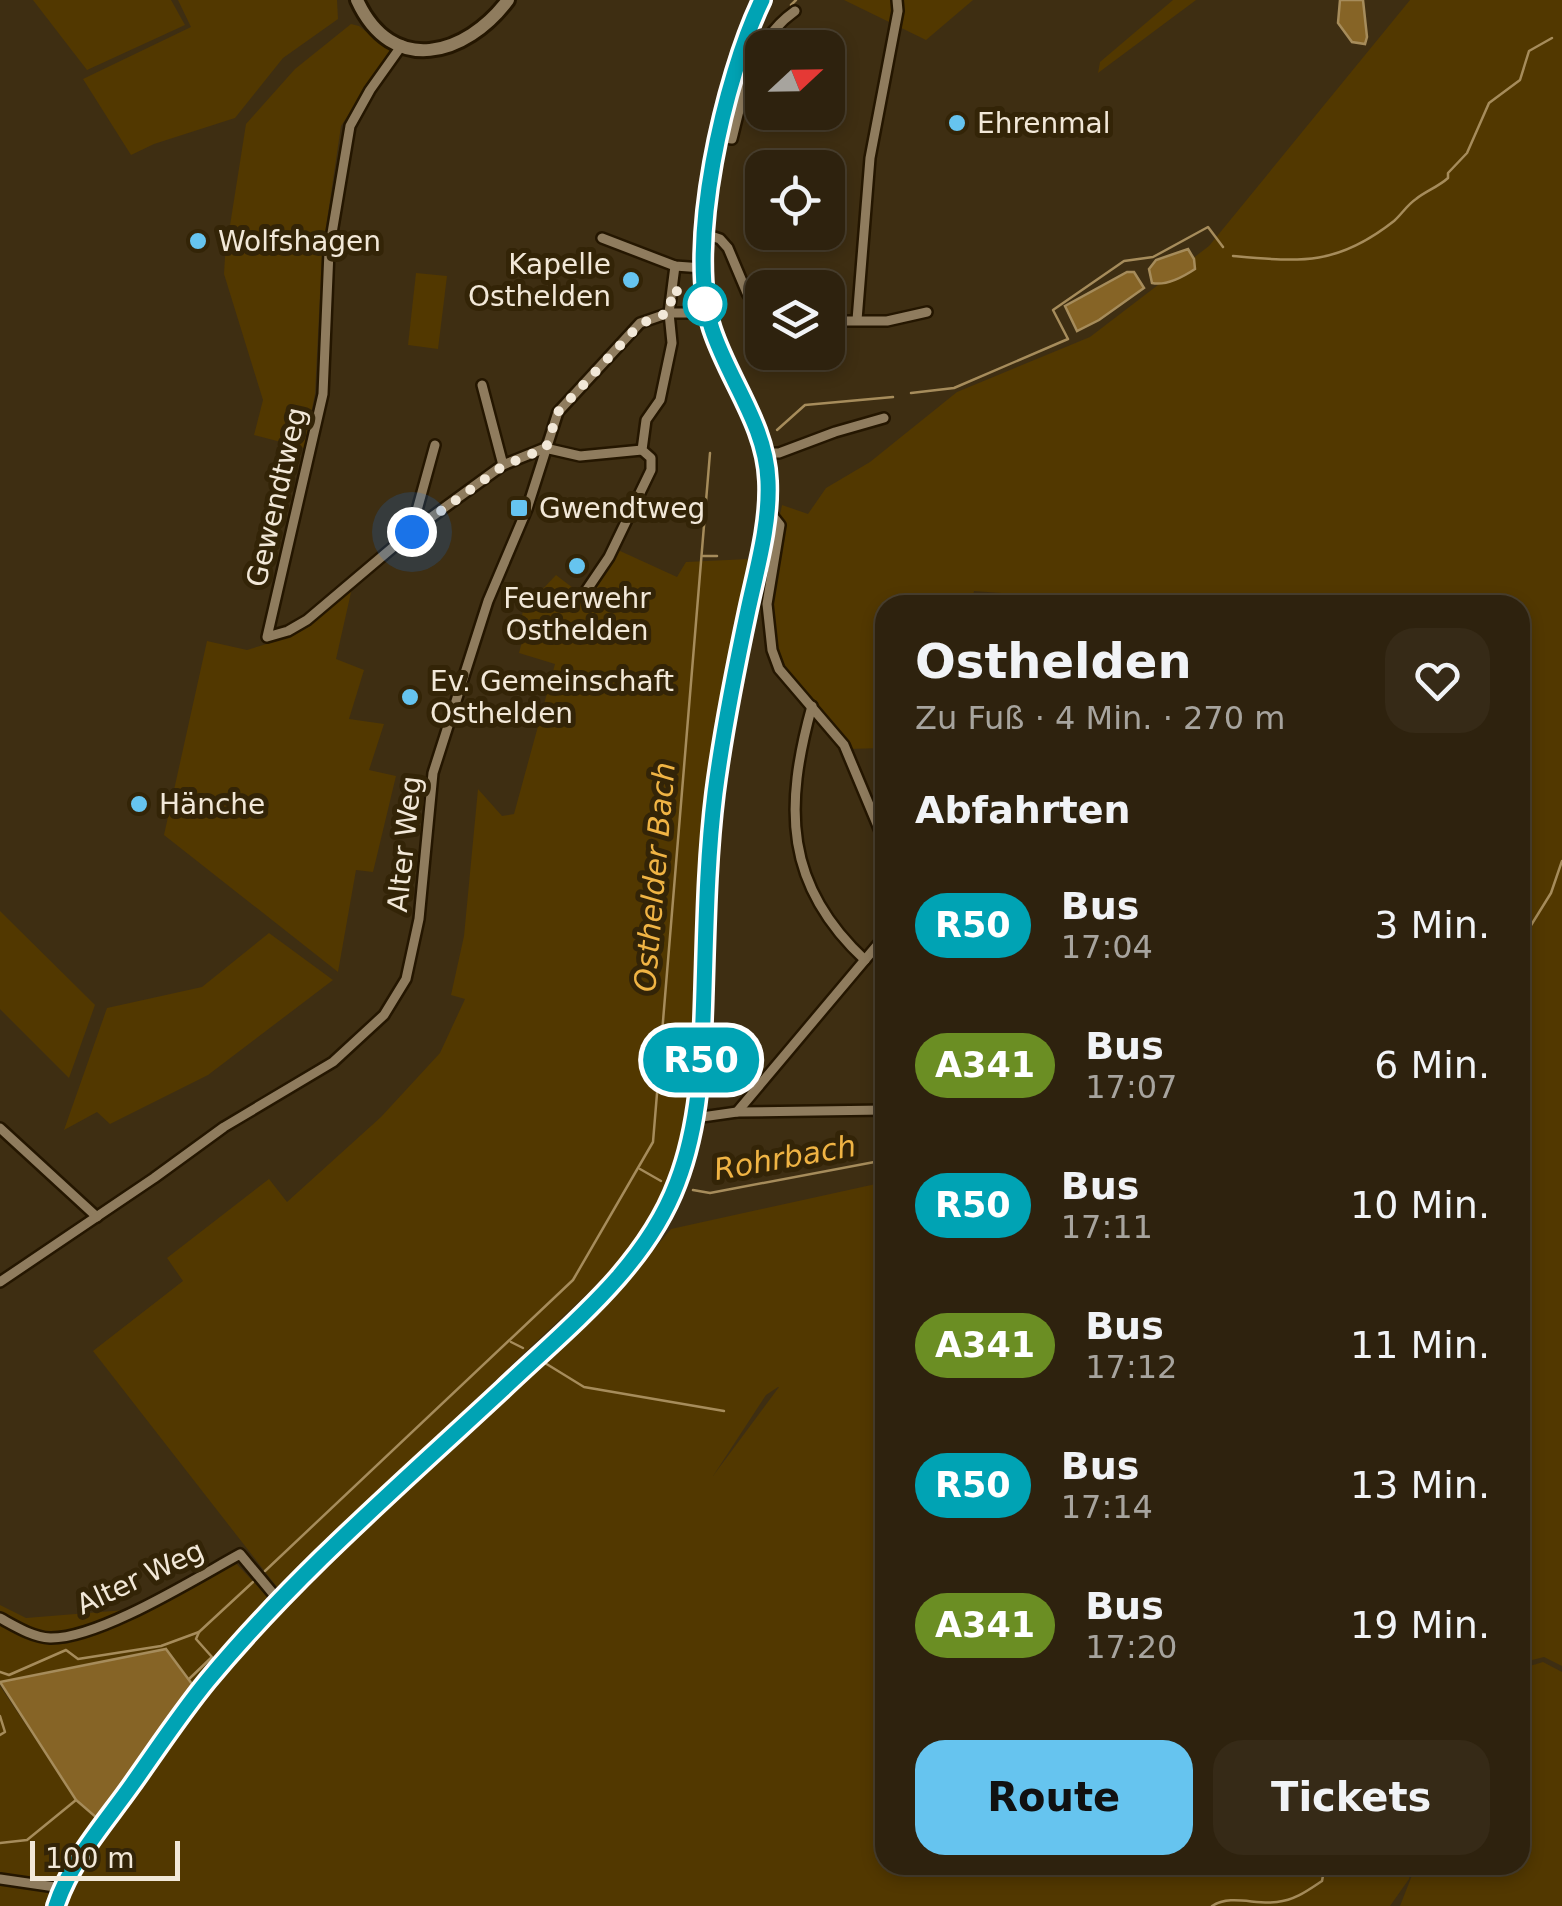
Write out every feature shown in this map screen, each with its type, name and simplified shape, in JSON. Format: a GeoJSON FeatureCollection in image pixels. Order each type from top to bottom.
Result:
{"type":"FeatureCollection","features":[{"type":"Feature","properties":{"kind":"main road"},"geometry":{"type":"LineString","coordinates":[[357,0],[376,28],[402,45],[434,50],[464,42],[491,22],[508,0]]}},
{"type":"Feature","properties":{"kind":"main road"},"geometry":{"type":"LineString","coordinates":[[56,1906],[84,1851],[204,1685],[280,1602],[599,1298],[641,1251],[678,1181],[695,1118],[715,797],[728,704],[768,509],[765,453],[749,410],[719,351],[706,312],[703,268],[717,138],[750,26],[762,0]]}},
{"type":"Feature","properties":{"kind":"street"},"geometry":{"type":"LineString","coordinates":[[857,320],[870,158],[897,0]]}},
{"type":"Feature","properties":{"kind":"street"},"geometry":{"type":"LineString","coordinates":[[717,138],[732,139],[750,67],[779,22],[795,11]]}},
{"type":"Feature","properties":{"kind":"street","name":"Gewendtweg"},"geometry":{"type":"LineString","coordinates":[[402,45],[350,126],[328,251],[323,394],[267,637],[288,632],[308,620],[412,532],[503,466],[546,448]]}},
{"type":"Feature","properties":{"kind":"street"},"geometry":{"type":"LineString","coordinates":[[704,234],[720,239],[728,248],[745,290]]}},
{"type":"Feature","properties":{"kind":"street"},"geometry":{"type":"LineString","coordinates":[[602,238],[675,266],[703,268]]}},
{"type":"Feature","properties":{"kind":"street"},"geometry":{"type":"LineString","coordinates":[[642,450],[646,420],[660,400],[672,344],[670,312],[675,266]]}},
{"type":"Feature","properties":{"kind":"street"},"geometry":{"type":"LineString","coordinates":[[670,312],[706,312]]}},
{"type":"Feature","properties":{"kind":"street","name":"Alter Weg"},"geometry":{"type":"LineString","coordinates":[[0,1282],[224,1127],[333,1062],[384,1016],[398,996],[406,979],[420,919],[433,774],[488,601],[527,510],[558,412],[640,324],[670,312]]}},
{"type":"Feature","properties":{"kind":"street"},"geometry":{"type":"LineString","coordinates":[[845,320],[887,321],[927,312]]}},
{"type":"Feature","properties":{"kind":"street"},"geometry":{"type":"LineString","coordinates":[[482,385],[503,466]]}},
{"type":"Feature","properties":{"kind":"street"},"geometry":{"type":"LineString","coordinates":[[765,453],[780,453],[884,418]]}},
{"type":"Feature","properties":{"kind":"street"},"geometry":{"type":"LineString","coordinates":[[412,532],[435,444]]}},
{"type":"Feature","properties":{"kind":"street"},"geometry":{"type":"LineString","coordinates":[[546,448],[580,456],[642,450],[651,458],[651,470],[609,557],[586,591]]}},
{"type":"Feature","properties":{"kind":"street"},"geometry":{"type":"LineString","coordinates":[[768,509],[780,525],[767,604],[772,650],[779,670],[844,746],[875,819]]}},
{"type":"Feature","properties":{"kind":"street"},"geometry":{"type":"LineString","coordinates":[[812,706],[803,739],[796,809],[796,839],[803,874],[822,913],[865,960]]}},
{"type":"Feature","properties":{"kind":"street"},"geometry":{"type":"LineString","coordinates":[[737,1112],[875,948]]}},
{"type":"Feature","properties":{"kind":"street"},"geometry":{"type":"LineString","coordinates":[[695,1118],[737,1112],[875,1110]]}},
{"type":"Feature","properties":{"kind":"street"},"geometry":{"type":"LineString","coordinates":[[0,1128],[97,1216]]}},
{"type":"Feature","properties":{"kind":"street","name":"Alter Weg"},"geometry":{"type":"LineString","coordinates":[[0,1618],[24,1632],[50,1638],[84,1630],[164,1596],[240,1554],[280,1602]]}},
{"type":"Feature","properties":{"kind":"street"},"geometry":{"type":"LineString","coordinates":[[0,1880],[62,1888]]}},
{"type":"Feature","properties":{"kind":"shaded area"},"geometry":{"type":"Polygon","coordinates":[[[33,0],[171,0],[185,25],[87,70],[33,0]]]}},
{"type":"Feature","properties":{"kind":"shaded area"},"geometry":{"type":"Polygon","coordinates":[[[178,0],[337,0],[338,19],[283,58],[235,118],[131,155],[83,79],[191,27],[178,0]]]}},
{"type":"Feature","properties":{"kind":"shaded area"},"geometry":{"type":"Polygon","coordinates":[[[844,0],[973,0],[926,40],[844,0]]]}},
{"type":"Feature","properties":{"kind":"shaded area"},"geometry":{"type":"Polygon","coordinates":[[[1173,0],[1196,0],[1098,73],[1100,62],[1173,0]]]}},
{"type":"Feature","properties":{"kind":"shaded area"},"geometry":{"type":"Polygon","coordinates":[[[1340,0],[1363,0],[1365,44],[1352,42],[1338,23],[1340,0]]]}},
{"type":"Feature","properties":{"kind":"shaded area"},"geometry":{"type":"Polygon","coordinates":[[[1410,0],[1562,0],[1562,1666],[1544,1657],[1530,1660],[1530,595],[1029,595],[974,591],[973,595],[875,595],[875,748],[846,749],[776,669],[762,601],[742,602],[721,696],[700,885],[718,889],[717,915],[700,914],[694,1064],[682,1151],[666,1190],[632,1247],[589,1292],[277,1587],[93,1351],[183,1281],[167,1258],[269,1179],[287,1202],[381,1117],[440,1053],[465,999],[451,995],[464,936],[478,789],[502,816],[514,814],[555,664],[519,653],[528,619],[522,616],[523,610],[556,575],[586,598],[618,550],[677,577],[686,562],[771,558],[782,505],[808,514],[826,488],[870,462],[957,392],[1090,337],[1209,246],[1410,0]]]}},
{"type":"Feature","properties":{"kind":"shaded area"},"geometry":{"type":"Polygon","coordinates":[[[351,24],[391,51],[341,126],[322,254],[315,394],[304,448],[254,435],[263,400],[224,274],[225,257],[246,124],[295,69],[351,24]]]}},
{"type":"Feature","properties":{"kind":"shaded area"},"geometry":{"type":"Polygon","coordinates":[[[1188,249],[1195,269],[1169,282],[1152,283],[1149,269],[1156,260],[1188,249]]]}},
{"type":"Feature","properties":{"kind":"shaded area"},"geometry":{"type":"Polygon","coordinates":[[[1127,272],[1134,272],[1144,288],[1077,331],[1065,306],[1127,272]]]}},
{"type":"Feature","properties":{"kind":"shaded area"},"geometry":{"type":"Polygon","coordinates":[[[416,273],[447,276],[438,349],[408,345],[416,273]]]}},
{"type":"Feature","properties":{"kind":"shaded area"},"geometry":{"type":"Polygon","coordinates":[[[352,588],[336,659],[364,670],[349,719],[384,724],[369,770],[396,776],[373,872],[356,870],[338,972],[164,835],[207,641],[247,650],[293,636],[352,588]]]}},
{"type":"Feature","properties":{"kind":"shaded area"},"geometry":{"type":"Polygon","coordinates":[[[0,911],[95,1005],[69,1078],[0,1009],[0,911]]]}},
{"type":"Feature","properties":{"kind":"shaded area"},"geometry":{"type":"Polygon","coordinates":[[[269,933],[333,980],[208,1075],[110,1124],[97,1112],[64,1130],[107,1008],[202,987],[269,933]]]}},
{"type":"Feature","properties":{"kind":"shaded area"},"geometry":{"type":"Polygon","coordinates":[[[875,1184],[875,1875],[1410,1875],[1390,1906],[0,1906],[0,1686],[76,1800],[192,1683],[166,1649],[0,1682],[0,1605],[26,1618],[125,1610],[229,1556],[282,1612],[404,1487],[628,1280],[671,1229],[875,1184]],[[779,1387],[766,1395],[713,1476],[779,1387]]]}},
{"type":"Feature","properties":{"kind":"shaded area"},"geometry":{"type":"Polygon","coordinates":[[[166,1649],[192,1684],[98,1819],[76,1800],[0,1682],[166,1649]]]}},
{"type":"Feature","properties":{"kind":"shaded area"},"geometry":{"type":"Polygon","coordinates":[[[1543,1662],[1562,1672],[1562,1906],[1400,1906],[1412,1875],[1530,1875],[1530,1666],[1543,1662]]]}},
{"type":"Feature","properties":{"kind":"waterway","name":"Osthelder Bach"},"geometry":{"type":"LineString","coordinates":[[791,5],[796,0]]}},
{"type":"Feature","properties":{"kind":"waterway"},"geometry":{"type":"LineString","coordinates":[[1233,256],[1318,258],[1374,236],[1413,201],[1448,178],[1448,173],[1467,153],[1489,103],[1520,80],[1529,51],[1552,38]]}},
{"type":"Feature","properties":{"kind":"waterway"},"geometry":{"type":"LineString","coordinates":[[911,393],[954,388],[1068,339],[1053,310],[1124,261],[1153,257],[1208,227],[1223,247]]}},
{"type":"Feature","properties":{"kind":"waterway"},"geometry":{"type":"LineString","coordinates":[[777,430],[805,405],[893,397]]}},
{"type":"Feature","properties":{"kind":"waterway","name":"Osthelder Bach"},"geometry":{"type":"LineString","coordinates":[[265,1571],[573,1280],[653,1142],[710,453]]}},
{"type":"Feature","properties":{"kind":"waterway"},"geometry":{"type":"LineString","coordinates":[[703,556],[717,556]]}},
{"type":"Feature","properties":{"kind":"waterway","name":"Rohrbach"},"geometry":{"type":"LineString","coordinates":[[1530,927],[1551,893],[1562,861]]}},
{"type":"Feature","properties":{"kind":"waterway","name":"Rohrbach"},"geometry":{"type":"LineString","coordinates":[[693,1190],[710,1193],[875,1162]]}},
{"type":"Feature","properties":{"kind":"waterway","name":"Rohrbach"},"geometry":{"type":"LineString","coordinates":[[640,1169],[661,1181]]}},
{"type":"Feature","properties":{"kind":"waterway"},"geometry":{"type":"LineString","coordinates":[[511,1342],[523,1348]]}},
{"type":"Feature","properties":{"kind":"waterway"},"geometry":{"type":"LineString","coordinates":[[545,1363],[584,1387],[724,1411]]}},
{"type":"Feature","properties":{"kind":"waterway","name":"Osthelder Bach"},"geometry":{"type":"LineString","coordinates":[[189,1679],[212,1657],[196,1639],[199,1632],[253,1582]]}},
{"type":"Feature","properties":{"kind":"waterway"},"geometry":{"type":"LineString","coordinates":[[0,1672],[9,1675],[66,1650],[78,1659],[161,1646],[199,1632]]}},
{"type":"Feature","properties":{"kind":"waterway"},"geometry":{"type":"LineString","coordinates":[[0,1716],[5,1732],[0,1735]]}},
{"type":"Feature","properties":{"kind":"waterway"},"geometry":{"type":"LineString","coordinates":[[0,1843],[27,1840],[76,1800]]}},
{"type":"Feature","properties":{"kind":"waterway"},"geometry":{"type":"LineString","coordinates":[[1212,1906],[1235,1900],[1269,1903],[1290,1899],[1322,1881],[1323,1875]]}},
{"type":"Feature","properties":{"kind":"bus line","name":"R50"},"geometry":{"type":"LineString","coordinates":[[56,1906],[84,1851],[204,1685],[352,1530],[599,1298],[641,1251],[678,1181],[695,1118],[700,1081],[715,797],[728,704],[768,509],[765,453],[712,332],[703,282],[704,234],[722,113],[762,0]]}},
{"type":"Feature","properties":{"kind":"place","name":"Ehrenmal"},"geometry":{"type":"Point","coordinates":[957,123]}},
{"type":"Feature","properties":{"kind":"place","name":"Wolfshagen"},"geometry":{"type":"Point","coordinates":[198,241]}},
{"type":"Feature","properties":{"kind":"place","name":"Kapelle Osthelden"},"geometry":{"type":"Point","coordinates":[631,280]}},
{"type":"Feature","properties":{"kind":"place","name":"Gwendtweg"},"geometry":{"type":"Point","coordinates":[519,508]}},
{"type":"Feature","properties":{"kind":"place","name":"Feuerwehr Osthelden"},"geometry":{"type":"Point","coordinates":[577,566]}},
{"type":"Feature","properties":{"kind":"place","name":"Ev. Gemeinschaft Osthelden"},"geometry":{"type":"Point","coordinates":[410,697]}},
{"type":"Feature","properties":{"kind":"place","name":"Hänche"},"geometry":{"type":"Point","coordinates":[139,804]}},
{"type":"Feature","properties":{"kind":"route"},"geometry":{"type":"LineString","coordinates":[[412,532],[503,466],[546,448],[558,412],[640,324],[670,312],[672,289],[705,304]]}}]}
